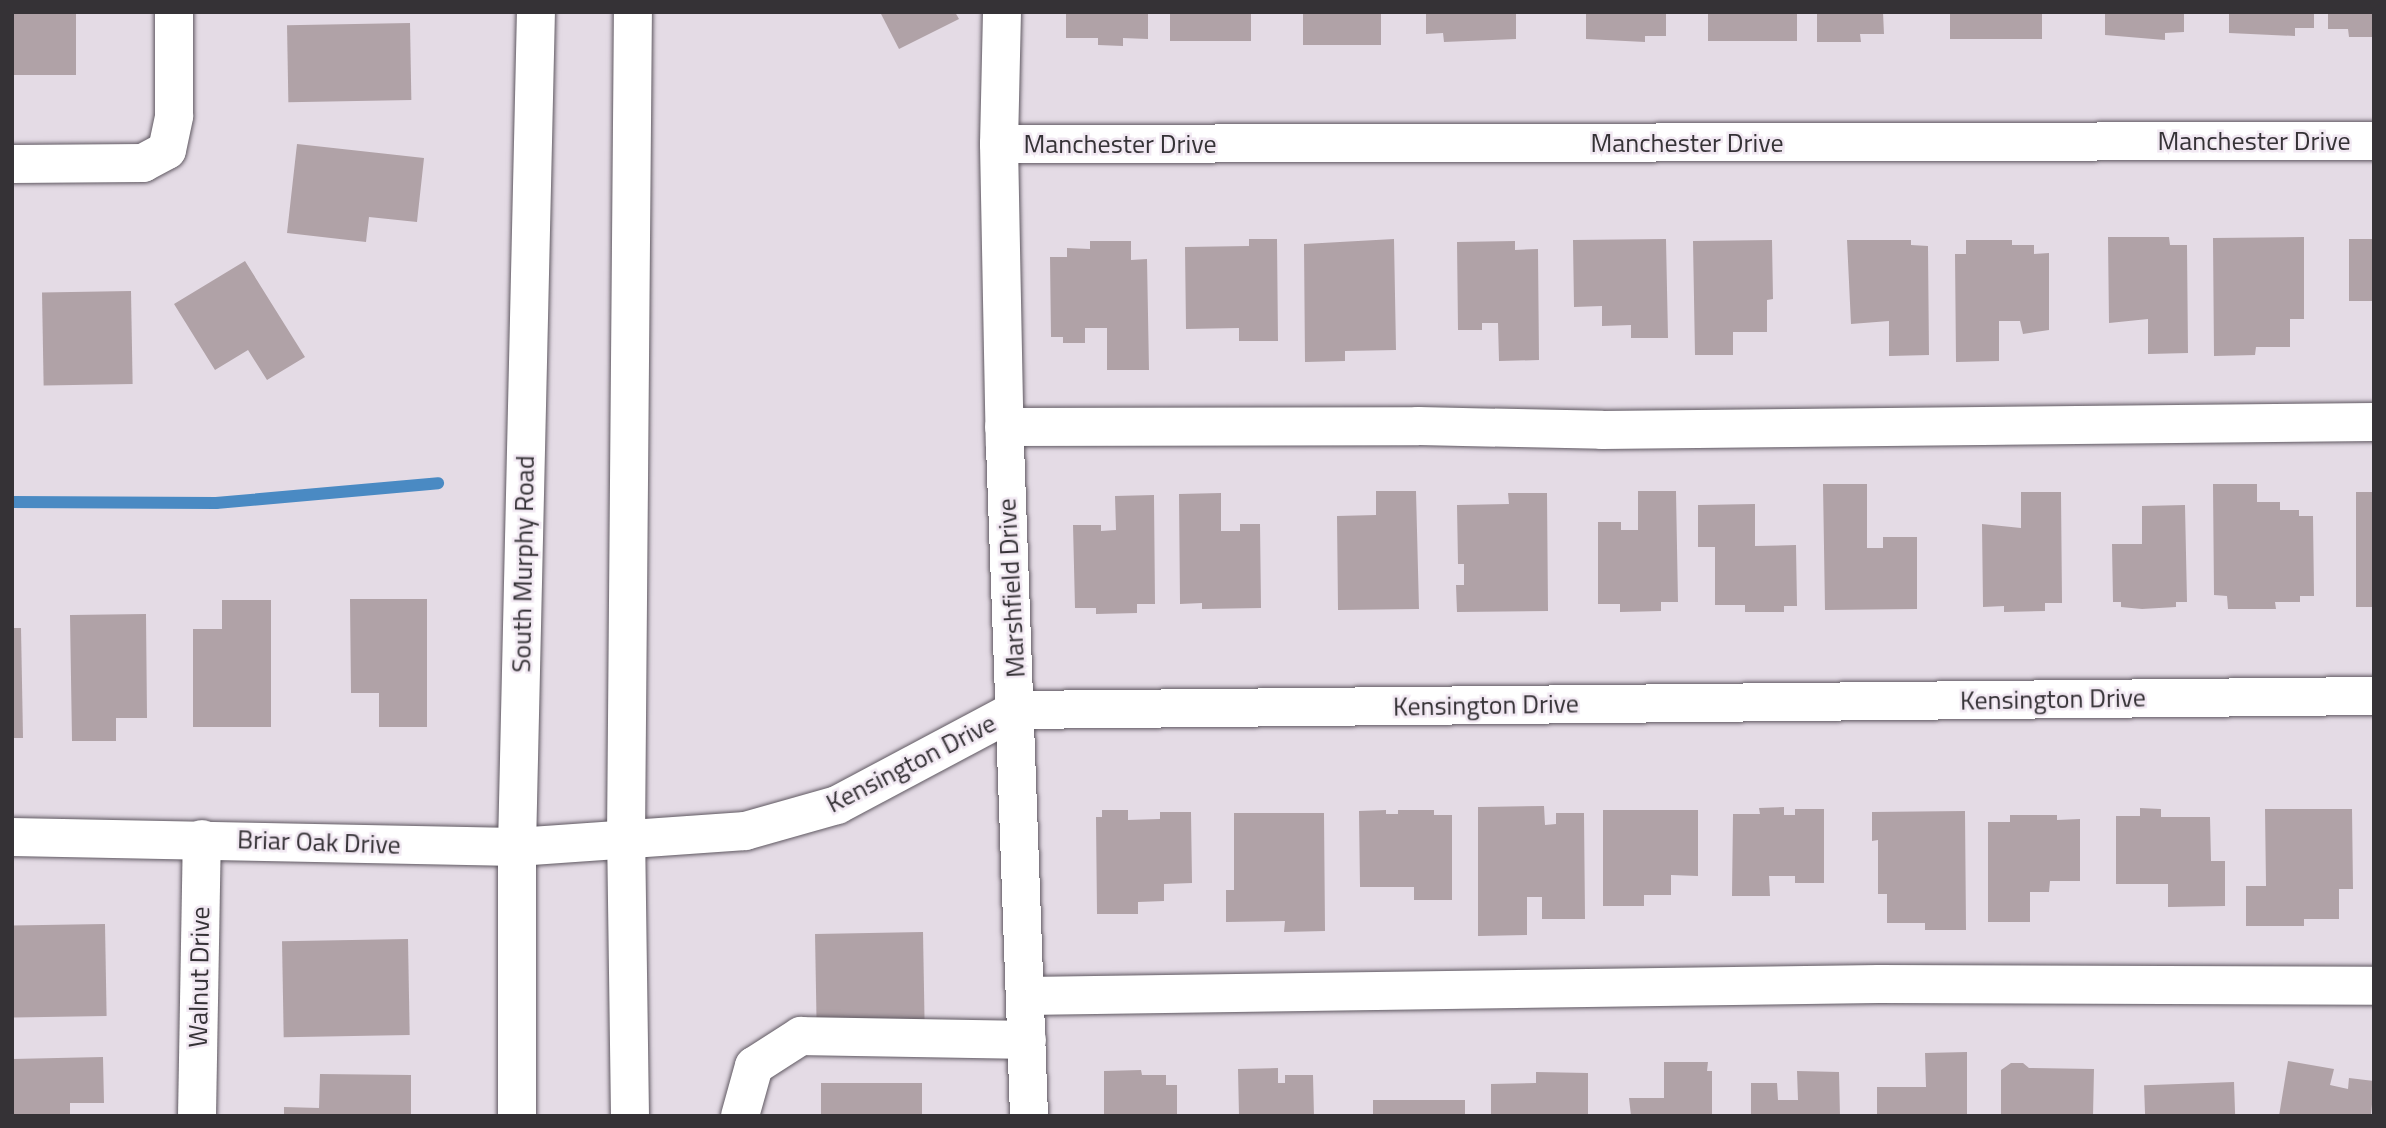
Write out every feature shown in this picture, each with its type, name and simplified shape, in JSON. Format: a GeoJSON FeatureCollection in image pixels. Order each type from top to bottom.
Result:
{"type":"FeatureCollection","features":[{"type":"Feature","properties":{"kind":"street"},"geometry":{"type":"LineString","coordinates":[[12,164],[143,163],[167,150],[174,116],[174,12]]}},
{"type":"Feature","properties":{"kind":"street","name":"South Murphy Road"},"geometry":{"type":"LineString","coordinates":[[517,1116],[517,847],[536,12]]}},
{"type":"Feature","properties":{"kind":"street"},"geometry":{"type":"LineString","coordinates":[[630,1116],[626,839],[633,12]]}},
{"type":"Feature","properties":{"kind":"street","name":"Marshfield Drive"},"geometry":{"type":"LineString","coordinates":[[1002,12],[999,144],[1004,426],[1029,1116]]}},
{"type":"Feature","properties":{"kind":"street","name":"Manchester Drive"},"geometry":{"type":"LineString","coordinates":[[999,144],[2374,141]]}},
{"type":"Feature","properties":{"kind":"street"},"geometry":{"type":"LineString","coordinates":[[1004,426],[1418,426],[1602,430],[2374,422]]}},
{"type":"Feature","properties":{"kind":"street","name":"Kensington Drive"},"geometry":{"type":"LineString","coordinates":[[626,839],[745,831],[837,805],[1016,710],[2374,696]]}},
{"type":"Feature","properties":{"kind":"street","name":"Briar Oak Drive"},"geometry":{"type":"LineString","coordinates":[[12,837],[517,847],[626,839]]}},
{"type":"Feature","properties":{"kind":"street","name":"Walnut Drive"},"geometry":{"type":"LineString","coordinates":[[197,1116],[202,839]]}},
{"type":"Feature","properties":{"kind":"street"},"geometry":{"type":"LineString","coordinates":[[1025,996],[1892,984],[2374,986]]}},
{"type":"Feature","properties":{"kind":"street"},"geometry":{"type":"LineString","coordinates":[[740,1116],[754,1066],[801,1036],[1027,1040]]}},
{"type":"Feature","properties":{"kind":"building"},"geometry":{"type":"Polygon","coordinates":[[[12,12],[76,12],[76,75],[12,75],[12,12]]]}},
{"type":"Feature","properties":{"kind":"building"},"geometry":{"type":"Polygon","coordinates":[[[880,12],[955,12],[959,19],[899,49],[880,12]]]}},
{"type":"Feature","properties":{"kind":"building"},"geometry":{"type":"Polygon","coordinates":[[[1066,12],[1148,12],[1148,39],[1123,38],[1123,46],[1098,45],[1098,38],[1066,38],[1066,12]]]}},
{"type":"Feature","properties":{"kind":"building"},"geometry":{"type":"Polygon","coordinates":[[[1170,12],[1251,12],[1251,41],[1170,41],[1170,12]]]}},
{"type":"Feature","properties":{"kind":"building"},"geometry":{"type":"Polygon","coordinates":[[[1303,12],[1381,12],[1381,45],[1303,45],[1303,12]]]}},
{"type":"Feature","properties":{"kind":"building"},"geometry":{"type":"Polygon","coordinates":[[[1426,12],[1516,12],[1516,39],[1444,42],[1443,33],[1426,34],[1426,12]]]}},
{"type":"Feature","properties":{"kind":"building"},"geometry":{"type":"Polygon","coordinates":[[[1586,12],[1666,12],[1666,36],[1645,36],[1645,42],[1586,39],[1586,12]]]}},
{"type":"Feature","properties":{"kind":"building"},"geometry":{"type":"Polygon","coordinates":[[[1708,12],[1797,12],[1797,41],[1708,41],[1708,12]]]}},
{"type":"Feature","properties":{"kind":"building"},"geometry":{"type":"Polygon","coordinates":[[[1817,12],[1883,12],[1884,34],[1860,34],[1861,42],[1817,42],[1817,12]]]}},
{"type":"Feature","properties":{"kind":"building"},"geometry":{"type":"Polygon","coordinates":[[[1950,12],[2042,12],[2042,39],[1950,39],[1950,12]]]}},
{"type":"Feature","properties":{"kind":"building"},"geometry":{"type":"Polygon","coordinates":[[[2105,12],[2184,12],[2184,32],[2165,33],[2165,40],[2105,35],[2105,12]]]}},
{"type":"Feature","properties":{"kind":"building"},"geometry":{"type":"Polygon","coordinates":[[[2229,12],[2314,12],[2314,28],[2295,28],[2295,36],[2229,33],[2229,12]]]}},
{"type":"Feature","properties":{"kind":"building"},"geometry":{"type":"Polygon","coordinates":[[[2328,12],[2374,12],[2374,37],[2349,37],[2348,29],[2328,29],[2328,12]]]}},
{"type":"Feature","properties":{"kind":"building"},"geometry":{"type":"Polygon","coordinates":[[[410,23],[411,100],[288,102],[287,25],[410,23]]]}},
{"type":"Feature","properties":{"kind":"building"},"geometry":{"type":"Polygon","coordinates":[[[297,144],[424,158],[417,222],[369,217],[366,242],[287,233],[297,144]]]}},
{"type":"Feature","properties":{"kind":"building"},"geometry":{"type":"Polygon","coordinates":[[[2108,237],[2169,237],[2170,245],[2187,245],[2188,353],[2148,354],[2148,319],[2109,323],[2108,237]]]}},
{"type":"Feature","properties":{"kind":"building"},"geometry":{"type":"Polygon","coordinates":[[[2304,237],[2304,319],[2290,319],[2290,347],[2256,347],[2255,355],[2214,356],[2213,238],[2304,237]]]}},
{"type":"Feature","properties":{"kind":"building"},"geometry":{"type":"Polygon","coordinates":[[[1249,239],[1277,239],[1278,341],[1239,341],[1239,328],[1186,329],[1185,247],[1249,246],[1249,239]]]}},
{"type":"Feature","properties":{"kind":"building"},"geometry":{"type":"Polygon","coordinates":[[[1394,239],[1396,350],[1345,351],[1345,361],[1305,362],[1304,244],[1394,239]]]}},
{"type":"Feature","properties":{"kind":"building"},"geometry":{"type":"Polygon","coordinates":[[[1666,239],[1668,338],[1631,338],[1631,325],[1602,326],[1602,306],[1574,307],[1573,240],[1666,239]]]}},
{"type":"Feature","properties":{"kind":"building"},"geometry":{"type":"Polygon","coordinates":[[[2349,239],[2374,239],[2374,301],[2349,301],[2349,239]]]}},
{"type":"Feature","properties":{"kind":"building"},"geometry":{"type":"Polygon","coordinates":[[[1772,240],[1773,299],[1767,300],[1767,332],[1733,332],[1733,355],[1695,355],[1693,241],[1772,240]]]}},
{"type":"Feature","properties":{"kind":"building"},"geometry":{"type":"Polygon","coordinates":[[[1847,240],[1911,240],[1911,245],[1928,246],[1929,355],[1889,356],[1889,321],[1851,324],[1847,240]]]}},
{"type":"Feature","properties":{"kind":"building"},"geometry":{"type":"Polygon","coordinates":[[[1966,240],[2012,240],[2012,245],[2034,245],[2034,254],[2049,253],[2049,330],[2023,334],[2020,321],[1999,321],[1999,361],[1956,362],[1955,254],[1966,254],[1966,240]]]}},
{"type":"Feature","properties":{"kind":"building"},"geometry":{"type":"Polygon","coordinates":[[[1090,241],[1131,241],[1131,260],[1147,259],[1149,370],[1107,370],[1107,328],[1085,328],[1085,343],[1063,343],[1063,337],[1051,337],[1050,257],[1067,257],[1067,248],[1090,249],[1090,241]]]}},
{"type":"Feature","properties":{"kind":"building"},"geometry":{"type":"Polygon","coordinates":[[[1515,241],[1515,250],[1538,249],[1539,360],[1499,361],[1498,323],[1482,323],[1482,330],[1458,330],[1457,242],[1515,241]]]}},
{"type":"Feature","properties":{"kind":"building"},"geometry":{"type":"Polygon","coordinates":[[[245,261],[305,357],[267,380],[248,350],[215,370],[174,304],[245,261]]]}},
{"type":"Feature","properties":{"kind":"building"},"geometry":{"type":"Polygon","coordinates":[[[131,291],[133,384],[44,386],[42,293],[131,291]]]}},
{"type":"Feature","properties":{"kind":"building"},"geometry":{"type":"Polygon","coordinates":[[[1823,484],[1867,484],[1867,548],[1883,548],[1883,537],[1917,537],[1917,609],[1825,610],[1823,484]]]}},
{"type":"Feature","properties":{"kind":"building"},"geometry":{"type":"Polygon","coordinates":[[[2213,484],[2257,484],[2257,502],[2280,502],[2280,510],[2299,510],[2299,516],[2313,516],[2314,596],[2300,596],[2300,602],[2275,602],[2276,609],[2228,609],[2227,596],[2214,595],[2213,484]]]}},
{"type":"Feature","properties":{"kind":"building"},"geometry":{"type":"Polygon","coordinates":[[[1376,491],[1416,491],[1419,609],[1338,610],[1337,516],[1376,515],[1376,491]]]}},
{"type":"Feature","properties":{"kind":"building"},"geometry":{"type":"Polygon","coordinates":[[[1638,491],[1676,491],[1678,602],[1661,602],[1661,611],[1620,612],[1620,604],[1598,604],[1598,522],[1621,522],[1621,530],[1638,530],[1638,491]]]}},
{"type":"Feature","properties":{"kind":"building"},"geometry":{"type":"Polygon","coordinates":[[[2021,492],[2061,492],[2062,603],[2045,603],[2045,611],[2004,612],[2004,606],[1983,607],[1982,524],[2021,528],[2021,492]]]}},
{"type":"Feature","properties":{"kind":"building"},"geometry":{"type":"Polygon","coordinates":[[[2356,492],[2374,492],[2374,607],[2356,607],[2356,492]]]}},
{"type":"Feature","properties":{"kind":"building"},"geometry":{"type":"Polygon","coordinates":[[[1221,493],[1221,531],[1240,531],[1240,524],[1260,524],[1261,608],[1202,609],[1202,603],[1180,604],[1179,494],[1221,493]]]}},
{"type":"Feature","properties":{"kind":"building"},"geometry":{"type":"Polygon","coordinates":[[[1508,493],[1547,493],[1548,611],[1457,612],[1456,585],[1464,585],[1464,564],[1458,564],[1457,505],[1509,504],[1508,493]]]}},
{"type":"Feature","properties":{"kind":"building"},"geometry":{"type":"Polygon","coordinates":[[[1154,495],[1155,604],[1137,604],[1137,613],[1096,614],[1096,608],[1075,608],[1073,525],[1101,525],[1101,531],[1116,530],[1115,496],[1154,495]]]}},
{"type":"Feature","properties":{"kind":"building"},"geometry":{"type":"Polygon","coordinates":[[[1755,504],[1755,546],[1796,545],[1797,606],[1784,606],[1784,612],[1745,612],[1745,605],[1715,605],[1715,547],[1698,547],[1698,505],[1755,504]]]}},
{"type":"Feature","properties":{"kind":"building"},"geometry":{"type":"Polygon","coordinates":[[[2185,505],[2187,602],[2176,602],[2176,607],[2142,609],[2121,607],[2121,602],[2113,602],[2112,544],[2142,544],[2142,506],[2185,505]]]}},
{"type":"Feature","properties":{"kind":"building"},"geometry":{"type":"Polygon","coordinates":[[[350,599],[427,599],[427,727],[379,727],[379,693],[351,693],[350,599]]]}},
{"type":"Feature","properties":{"kind":"building"},"geometry":{"type":"Polygon","coordinates":[[[222,600],[271,600],[271,727],[193,727],[193,629],[222,629],[222,600]]]}},
{"type":"Feature","properties":{"kind":"building"},"geometry":{"type":"Polygon","coordinates":[[[146,614],[147,718],[116,718],[116,741],[72,741],[70,615],[146,614]]]}},
{"type":"Feature","properties":{"kind":"building"},"geometry":{"type":"Polygon","coordinates":[[[12,628],[21,628],[23,738],[12,738],[12,628]]]}},
{"type":"Feature","properties":{"kind":"building"},"geometry":{"type":"Polygon","coordinates":[[[1544,806],[1545,825],[1556,824],[1556,813],[1584,813],[1585,919],[1542,919],[1542,897],[1527,897],[1527,935],[1478,936],[1478,807],[1544,806]]]}},
{"type":"Feature","properties":{"kind":"building"},"geometry":{"type":"Polygon","coordinates":[[[1784,807],[1784,815],[1795,815],[1795,809],[1824,809],[1824,883],[1795,883],[1795,876],[1769,876],[1770,896],[1732,896],[1733,814],[1760,814],[1759,808],[1784,807]]]}},
{"type":"Feature","properties":{"kind":"building"},"geometry":{"type":"Polygon","coordinates":[[[2140,808],[2161,809],[2161,817],[2210,817],[2211,861],[2225,861],[2225,906],[2168,907],[2168,884],[2116,884],[2116,816],[2140,816],[2140,808]]]}},
{"type":"Feature","properties":{"kind":"building"},"geometry":{"type":"Polygon","coordinates":[[[2265,809],[2352,809],[2353,889],[2339,889],[2339,919],[2304,919],[2304,926],[2246,926],[2246,886],[2266,886],[2265,809]]]}},
{"type":"Feature","properties":{"kind":"building"},"geometry":{"type":"Polygon","coordinates":[[[1102,810],[1128,810],[1128,820],[1160,819],[1160,812],[1191,812],[1192,883],[1164,884],[1164,901],[1138,902],[1138,914],[1097,914],[1096,817],[1102,817],[1102,810]]]}},
{"type":"Feature","properties":{"kind":"building"},"geometry":{"type":"Polygon","coordinates":[[[1386,810],[1386,814],[1398,814],[1398,810],[1434,810],[1434,815],[1452,815],[1452,900],[1414,900],[1414,887],[1360,887],[1359,811],[1386,810]]]}},
{"type":"Feature","properties":{"kind":"building"},"geometry":{"type":"Polygon","coordinates":[[[1603,810],[1698,810],[1698,876],[1671,875],[1671,895],[1644,895],[1644,906],[1603,906],[1603,810]]]}},
{"type":"Feature","properties":{"kind":"building"},"geometry":{"type":"Polygon","coordinates":[[[1965,811],[1966,930],[1925,930],[1925,923],[1887,923],[1887,894],[1878,894],[1878,840],[1872,841],[1872,812],[1965,811]]]}},
{"type":"Feature","properties":{"kind":"building"},"geometry":{"type":"Polygon","coordinates":[[[1234,813],[1324,813],[1325,931],[1284,932],[1285,921],[1226,922],[1226,890],[1234,890],[1234,813]]]}},
{"type":"Feature","properties":{"kind":"building"},"geometry":{"type":"Polygon","coordinates":[[[2010,815],[2057,815],[2057,820],[2080,819],[2080,881],[2050,881],[2049,892],[2030,892],[2030,922],[1988,922],[1988,822],[2010,822],[2010,815]]]}},
{"type":"Feature","properties":{"kind":"building"},"geometry":{"type":"Polygon","coordinates":[[[105,924],[107,1016],[14,1018],[12,926],[105,924]]]}},
{"type":"Feature","properties":{"kind":"building"},"geometry":{"type":"Polygon","coordinates":[[[923,932],[925,1023],[817,1025],[815,934],[923,932]]]}},
{"type":"Feature","properties":{"kind":"building"},"geometry":{"type":"Polygon","coordinates":[[[408,939],[410,1035],[284,1037],[282,941],[408,939]]]}},
{"type":"Feature","properties":{"kind":"building"},"geometry":{"type":"Polygon","coordinates":[[[1967,1052],[1967,1116],[1877,1116],[1877,1087],[1926,1087],[1925,1053],[1967,1052]]]}},
{"type":"Feature","properties":{"kind":"building"},"geometry":{"type":"Polygon","coordinates":[[[103,1057],[104,1103],[70,1103],[70,1116],[12,1116],[12,1059],[103,1057]]]}},
{"type":"Feature","properties":{"kind":"building"},"geometry":{"type":"Polygon","coordinates":[[[2288,1061],[2334,1069],[2330,1085],[2348,1089],[2349,1078],[2374,1081],[2371,1116],[2279,1116],[2288,1061]]]}},
{"type":"Feature","properties":{"kind":"building"},"geometry":{"type":"Polygon","coordinates":[[[1664,1062],[1708,1062],[1707,1071],[1712,1071],[1712,1116],[1631,1116],[1629,1098],[1664,1098],[1664,1062]]]}},
{"type":"Feature","properties":{"kind":"building"},"geometry":{"type":"Polygon","coordinates":[[[2011,1063],[2023,1063],[2029,1068],[2094,1069],[2093,1116],[2001,1116],[2001,1070],[2011,1063]]]}},
{"type":"Feature","properties":{"kind":"building"},"geometry":{"type":"Polygon","coordinates":[[[1278,1068],[1278,1083],[1285,1083],[1285,1075],[1313,1075],[1314,1116],[1239,1116],[1238,1069],[1278,1068]]]}},
{"type":"Feature","properties":{"kind":"building"},"geometry":{"type":"Polygon","coordinates":[[[1141,1070],[1142,1075],[1166,1075],[1166,1085],[1177,1085],[1177,1116],[1104,1116],[1104,1071],[1141,1070]]]}},
{"type":"Feature","properties":{"kind":"building"},"geometry":{"type":"Polygon","coordinates":[[[1797,1071],[1839,1072],[1840,1116],[1751,1116],[1751,1083],[1777,1083],[1778,1100],[1798,1100],[1797,1071]]]}},
{"type":"Feature","properties":{"kind":"building"},"geometry":{"type":"Polygon","coordinates":[[[1536,1072],[1588,1073],[1588,1115],[1491,1116],[1491,1084],[1536,1083],[1536,1072]]]}},
{"type":"Feature","properties":{"kind":"building"},"geometry":{"type":"Polygon","coordinates":[[[320,1074],[411,1075],[411,1116],[284,1116],[284,1107],[319,1108],[320,1074]]]}},
{"type":"Feature","properties":{"kind":"building"},"geometry":{"type":"Polygon","coordinates":[[[2234,1082],[2235,1116],[2145,1116],[2144,1085],[2234,1082]]]}},
{"type":"Feature","properties":{"kind":"building"},"geometry":{"type":"Polygon","coordinates":[[[821,1083],[922,1083],[922,1116],[821,1116],[821,1083]]]}},
{"type":"Feature","properties":{"kind":"building"},"geometry":{"type":"Polygon","coordinates":[[[1373,1100],[1465,1100],[1465,1116],[1373,1116],[1373,1100]]]}},
{"type":"Feature","properties":{"kind":"waterway"},"geometry":{"type":"LineString","coordinates":[[12,502],[216,503],[438,483]]}}]}
